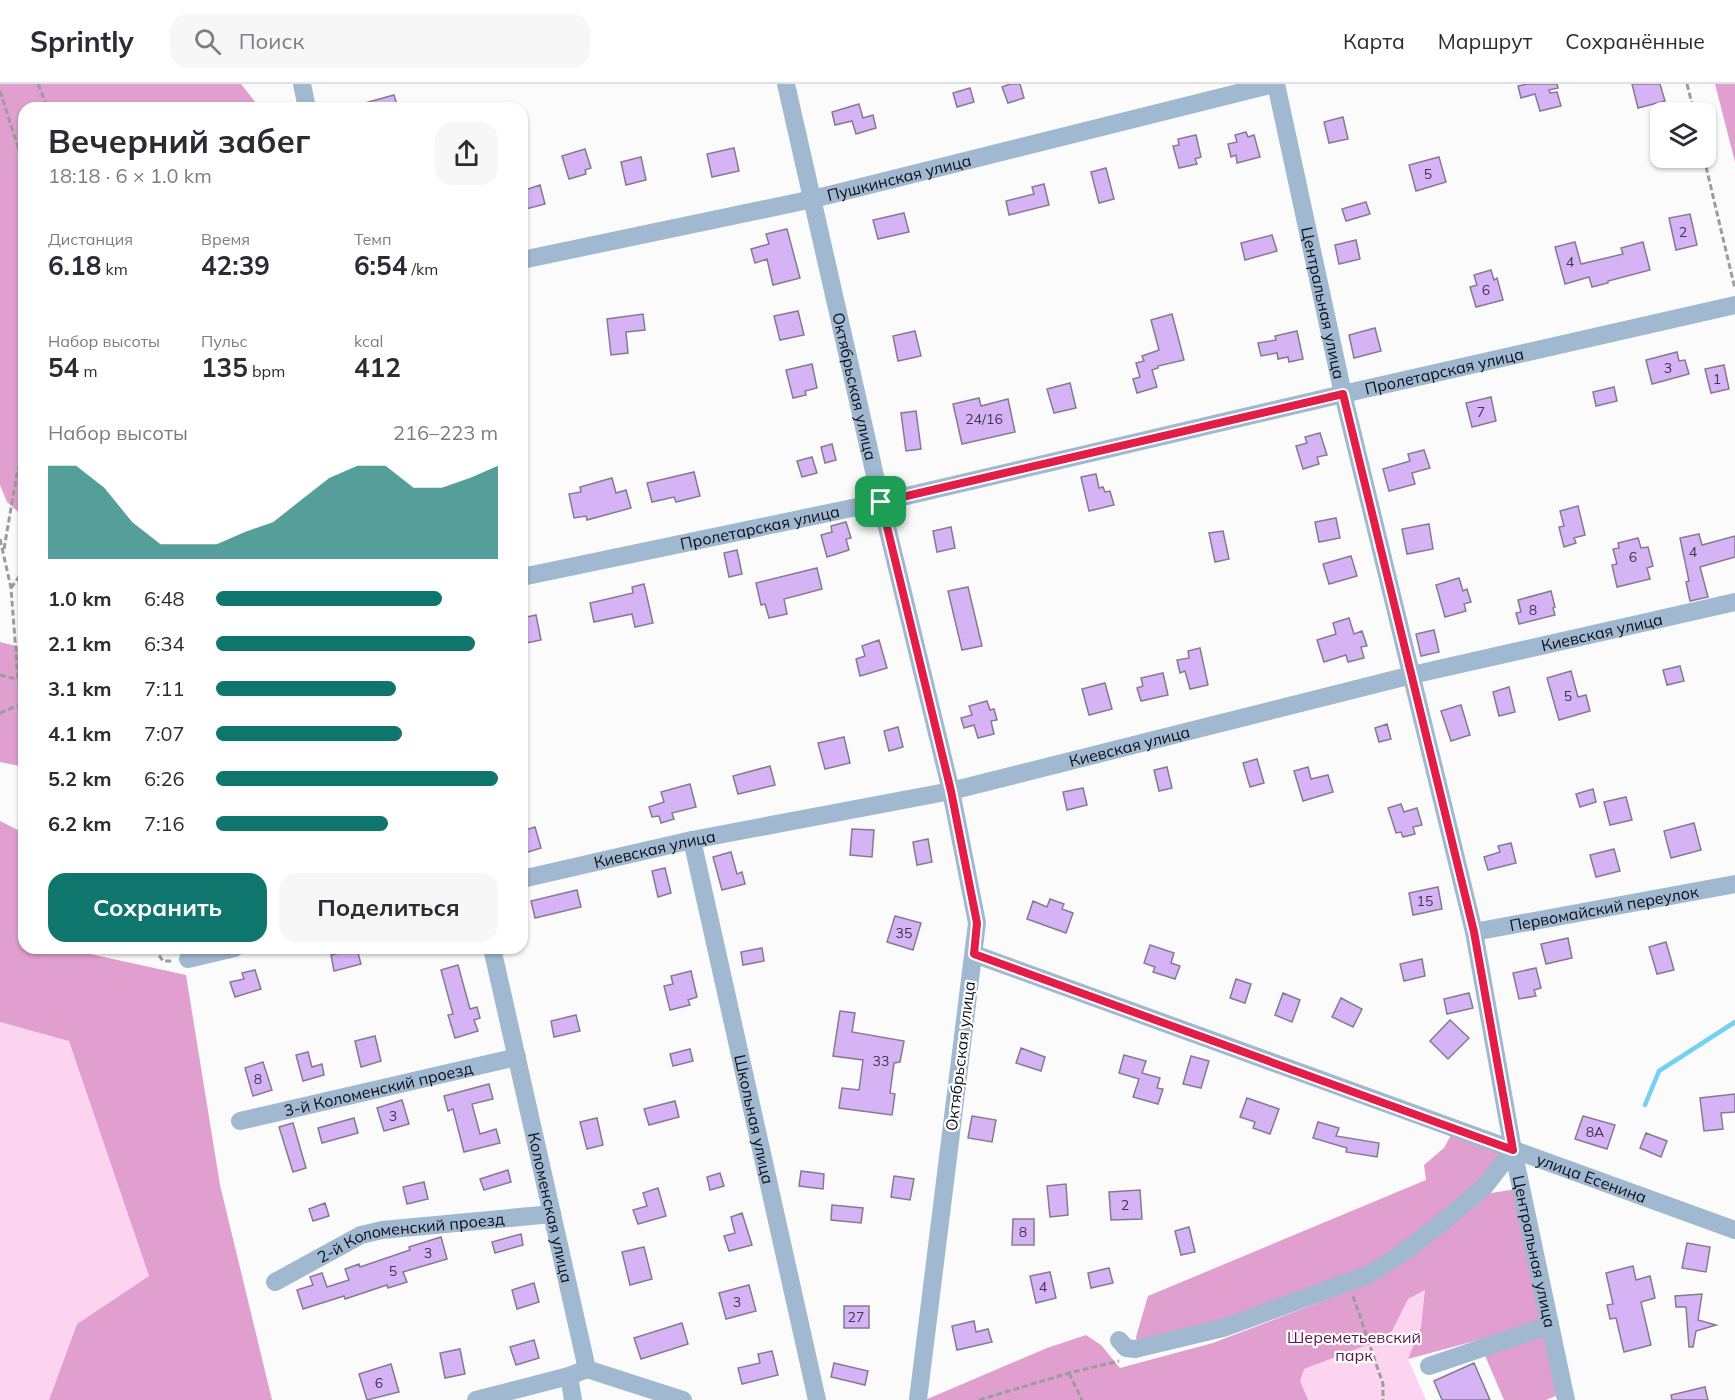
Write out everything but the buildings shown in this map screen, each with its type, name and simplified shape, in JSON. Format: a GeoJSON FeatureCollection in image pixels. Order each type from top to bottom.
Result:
{"type":"FeatureCollection","features":[{"type":"Feature","properties":{"kind":"street"},"geometry":{"type":"LineString","coordinates":[[302,84],[306,102]]}},
{"type":"Feature","properties":{"kind":"street","name":"Октябрьская улица"},"geometry":{"type":"LineString","coordinates":[[786,84],[881,502],[951,791],[977,923],[918,1400]]}},
{"type":"Feature","properties":{"kind":"street","name":"Пушкинская улица"},"geometry":{"type":"LineString","coordinates":[[528,259],[813,199],[1275,84]]}},
{"type":"Feature","properties":{"kind":"street","name":"Центральная улица"},"geometry":{"type":"LineString","coordinates":[[1275,84],[1343,394],[1474,932],[1513,1150],[1550,1325],[1561,1398]]}},
{"type":"Feature","properties":{"kind":"street","name":"Пролетарская улица"},"geometry":{"type":"LineString","coordinates":[[528,576],[881,502],[1735,305]]}},
{"type":"Feature","properties":{"kind":"street","name":"Киевская улица"},"geometry":{"type":"LineString","coordinates":[[528,878],[692,840],[951,791],[1412,675],[1735,602]]}},
{"type":"Feature","properties":{"kind":"street","name":"Школьная улица"},"geometry":{"type":"LineString","coordinates":[[692,840],[817,1400]]}},
{"type":"Feature","properties":{"kind":"street","name":"Первомайский переулок"},"geometry":{"type":"LineString","coordinates":[[1474,932],[1735,884]]}},
{"type":"Feature","properties":{"kind":"street"},"geometry":{"type":"LineString","coordinates":[[188,959],[209,954]]}},
{"type":"Feature","properties":{"kind":"street","name":"Коломенская улица"},"geometry":{"type":"LineString","coordinates":[[493,954],[587,1369]]}},
{"type":"Feature","properties":{"kind":"street","name":"улица Есенина"},"geometry":{"type":"LineString","coordinates":[[974,954],[1735,1230]]}},
{"type":"Feature","properties":{"kind":"street","name":"3-й Коломенский проезд"},"geometry":{"type":"LineString","coordinates":[[240,1120],[517,1057]]}},
{"type":"Feature","properties":{"kind":"street"},"geometry":{"type":"LineString","coordinates":[[1119,1340],[1126,1348],[1135,1349],[1223,1328],[1368,1275],[1404,1252],[1485,1186],[1513,1150]]}},
{"type":"Feature","properties":{"kind":"street","name":"2-й Коломенский проезд"},"geometry":{"type":"LineString","coordinates":[[274,1282],[361,1235],[382,1230],[552,1214]]}},
{"type":"Feature","properties":{"kind":"street"},"geometry":{"type":"LineString","coordinates":[[1429,1366],[1550,1325]]}},
{"type":"Feature","properties":{"kind":"street"},"geometry":{"type":"LineString","coordinates":[[476,1400],[569,1376],[587,1369],[682,1400]]}},
{"type":"Feature","properties":{"kind":"street"},"geometry":{"type":"LineString","coordinates":[[569,1376],[573,1400]]}},
{"type":"Feature","properties":{"kind":"path"},"geometry":{"type":"LineString","coordinates":[[38,84],[46,102]]}},
{"type":"Feature","properties":{"kind":"path"},"geometry":{"type":"LineString","coordinates":[[1688,84],[1692,102]]}},
{"type":"Feature","properties":{"kind":"path"},"geometry":{"type":"LineString","coordinates":[[0,92],[18,148]]}},
{"type":"Feature","properties":{"kind":"path"},"geometry":{"type":"LineString","coordinates":[[1706,168],[1735,291]]}},
{"type":"Feature","properties":{"kind":"path"},"geometry":{"type":"LineString","coordinates":[[3,552],[18,469]]}},
{"type":"Feature","properties":{"kind":"path"},"geometry":{"type":"LineString","coordinates":[[0,539],[11,588],[18,680],[0,675]]}},
{"type":"Feature","properties":{"kind":"path"},"geometry":{"type":"LineString","coordinates":[[11,588],[18,578]]}},
{"type":"Feature","properties":{"kind":"path"},"geometry":{"type":"LineString","coordinates":[[0,713],[18,706]]}},
{"type":"Feature","properties":{"kind":"path"},"geometry":{"type":"LineString","coordinates":[[157,954],[162,962],[188,959]]}},
{"type":"Feature","properties":{"kind":"path"},"geometry":{"type":"LineString","coordinates":[[1351,1288],[1383,1384],[1383,1400]]}},
{"type":"Feature","properties":{"kind":"path"},"geometry":{"type":"LineString","coordinates":[[1069,1373],[1082,1400]]}},
{"type":"Feature","properties":{"kind":"green space"},"geometry":{"type":"Polygon","coordinates":[[[0,84],[241,84],[255,102],[18,102],[18,512],[7,502],[0,485],[0,84]]]}},
{"type":"Feature","properties":{"kind":"green space"},"geometry":{"type":"Polygon","coordinates":[[[1715,84],[1735,84],[1735,162],[1715,84]]]}},
{"type":"Feature","properties":{"kind":"green space"},"geometry":{"type":"Polygon","coordinates":[[[0,642],[18,646],[18,766],[0,762],[0,642]]]}},
{"type":"Feature","properties":{"kind":"green space"},"geometry":{"type":"Polygon","coordinates":[[[0,821],[18,830],[18,954],[90,954],[186,975],[220,1185],[272,1400],[49,1400],[77,1324],[149,1276],[69,1041],[0,1022],[0,821]]]}},
{"type":"Feature","properties":{"kind":"green space"},"geometry":{"type":"Polygon","coordinates":[[[0,1022],[69,1040],[149,1276],[77,1324],[49,1400],[0,1400],[0,1022]]]}},
{"type":"Feature","properties":{"kind":"green space"},"geometry":{"type":"Polygon","coordinates":[[[1453,1131],[1507,1151],[1480,1185],[1368,1272],[1223,1324],[1138,1345],[1136,1337],[1148,1296],[1426,1180],[1424,1165],[1444,1148],[1453,1131]]]}},
{"type":"Feature","properties":{"kind":"green space"},"geometry":{"type":"Polygon","coordinates":[[[1516,1189],[1545,1322],[1408,1359],[1421,1327],[1425,1290],[1408,1299],[1392,1331],[1372,1343],[1304,1369],[1300,1381],[1308,1400],[925,1400],[1047,1348],[1086,1335],[1101,1345],[1120,1368],[1213,1343],[1370,1283],[1479,1195],[1516,1189]]]}},
{"type":"Feature","properties":{"kind":"green space","name":"Шереметьевский парк"},"geometry":{"type":"Polygon","coordinates":[[[1370,1283],[1426,1289],[1421,1327],[1408,1359],[1426,1400],[1001,1400],[1213,1343],[1370,1283]]]}},
{"type":"Feature","properties":{"kind":"green space"},"geometry":{"type":"Polygon","coordinates":[[[1547,1328],[1558,1395],[1546,1400],[1504,1400],[1483,1351],[1547,1328]]]}},
{"type":"Feature","properties":{"kind":"waterway"},"geometry":{"type":"LineString","coordinates":[[1645,1105],[1659,1071],[1735,1022]]}},
{"type":"Feature","properties":{"kind":"route"},"geometry":{"type":"LineString","coordinates":[[1343,394],[1474,932],[1513,1150],[974,954],[977,923],[951,791],[881,502],[1343,394]]}}]}
